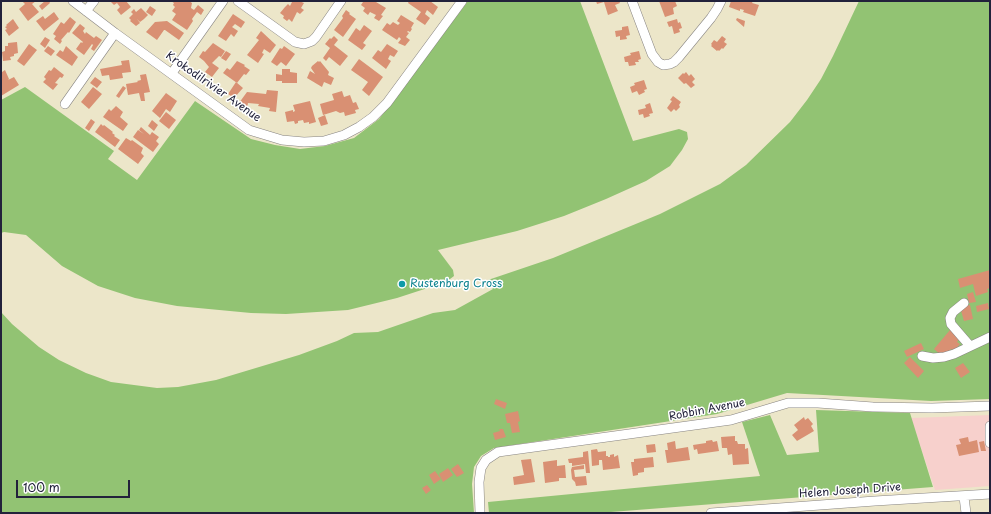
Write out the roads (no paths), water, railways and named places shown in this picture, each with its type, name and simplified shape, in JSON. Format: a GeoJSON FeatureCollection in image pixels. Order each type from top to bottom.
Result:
{"type":"FeatureCollection","features":[{"type":"Feature","properties":{"kind":"street","name":"Krokodilrivier Avenue"},"geometry":{"type":"LineString","coordinates":[[73,1],[86,12],[250,130],[282,140],[304,142],[324,141],[344,135],[373,117],[387,103],[462,1]]}},
{"type":"Feature","properties":{"kind":"street"},"geometry":{"type":"LineString","coordinates":[[86,12],[94,1]]}},
{"type":"Feature","properties":{"kind":"street"},"geometry":{"type":"LineString","coordinates":[[172,73],[223,1]]}},
{"type":"Feature","properties":{"kind":"street"},"geometry":{"type":"LineString","coordinates":[[238,1],[295,42],[304,44],[312,41],[316,37],[341,1]]}},
{"type":"Feature","properties":{"kind":"street"},"geometry":{"type":"LineString","coordinates":[[632,1],[652,54],[658,62],[663,65],[674,62],[679,57],[711,18],[721,1]]}},
{"type":"Feature","properties":{"kind":"street"},"geometry":{"type":"LineString","coordinates":[[65,104],[115,33]]}},
{"type":"Feature","properties":{"kind":"street"},"geometry":{"type":"LineString","coordinates":[[964,302],[950,318],[950,324],[970,346]]}},
{"type":"Feature","properties":{"kind":"street"},"geometry":{"type":"LineString","coordinates":[[922,356],[944,358],[990,337]]}},
{"type":"Feature","properties":{"kind":"street","name":"Robbin Avenue"},"geometry":{"type":"LineString","coordinates":[[480,513],[479,482],[481,468],[486,460],[498,452],[731,420],[788,403],[806,402],[873,407],[932,408],[990,406]]}},
{"type":"Feature","properties":{"kind":"street"},"geometry":{"type":"LineString","coordinates":[[990,426],[990,443]]}},
{"type":"Feature","properties":{"kind":"street","name":"Helen Joseph Drive"},"geometry":{"type":"LineString","coordinates":[[711,513],[875,501],[964,497],[990,494]]}},
{"type":"Feature","properties":{"kind":"street"},"geometry":{"type":"LineString","coordinates":[[964,497],[966,513]]}},
{"type":"Feature","properties":{"kind":"place","name":"Rustenburg Cross"},"geometry":{"type":"Point","coordinates":[402,284]}}]}
